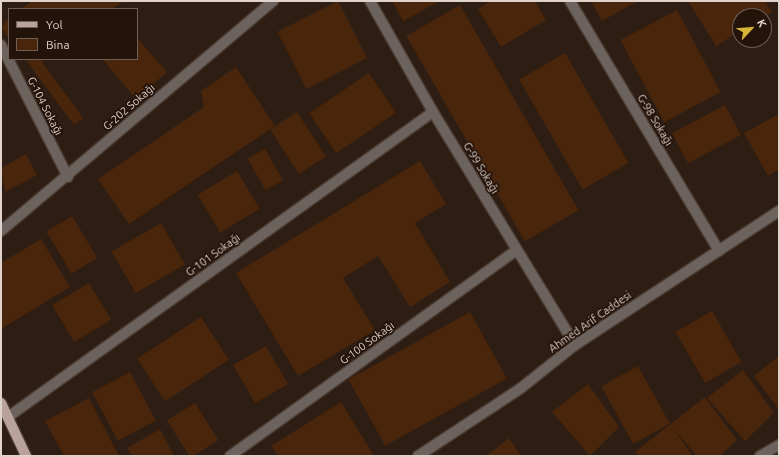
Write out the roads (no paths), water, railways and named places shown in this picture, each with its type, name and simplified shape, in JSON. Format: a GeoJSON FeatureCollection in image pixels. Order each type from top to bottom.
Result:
{"type":"FeatureCollection","features":[{"type":"Feature","properties":{"kind":"main road"},"geometry":{"type":"LineString","coordinates":[[1,403],[26,456]]}},
{"type":"Feature","properties":{"kind":"street","name":"G-202 Sokağı"},"geometry":{"type":"LineString","coordinates":[[1,230],[68,177],[273,1]]}},
{"type":"Feature","properties":{"kind":"street","name":"G-99 Sokağı"},"geometry":{"type":"LineString","coordinates":[[370,1],[433,112],[575,344]]}},
{"type":"Feature","properties":{"kind":"street","name":"G-98 Sokağı"},"geometry":{"type":"LineString","coordinates":[[570,1],[719,251]]}},
{"type":"Feature","properties":{"kind":"street","name":"G-104 Sokağı"},"geometry":{"type":"LineString","coordinates":[[1,45],[8,59]]}},
{"type":"Feature","properties":{"kind":"street","name":"G-104 Sokağı"},"geometry":{"type":"LineString","coordinates":[[9,60],[68,177]]}},
{"type":"Feature","properties":{"kind":"street","name":"G-101 Sokağı"},"geometry":{"type":"LineString","coordinates":[[8,417],[433,112]]}},
{"type":"Feature","properties":{"kind":"street","name":"Ahmed Arif Caddesi"},"geometry":{"type":"LineString","coordinates":[[418,456],[521,388],[575,344],[779,211]]}},
{"type":"Feature","properties":{"kind":"street","name":"G-100 Sokağı"},"geometry":{"type":"LineString","coordinates":[[230,456],[517,250]]}},
{"type":"Feature","properties":{"kind":"street"},"geometry":{"type":"LineString","coordinates":[[760,456],[779,446]]}}]}
